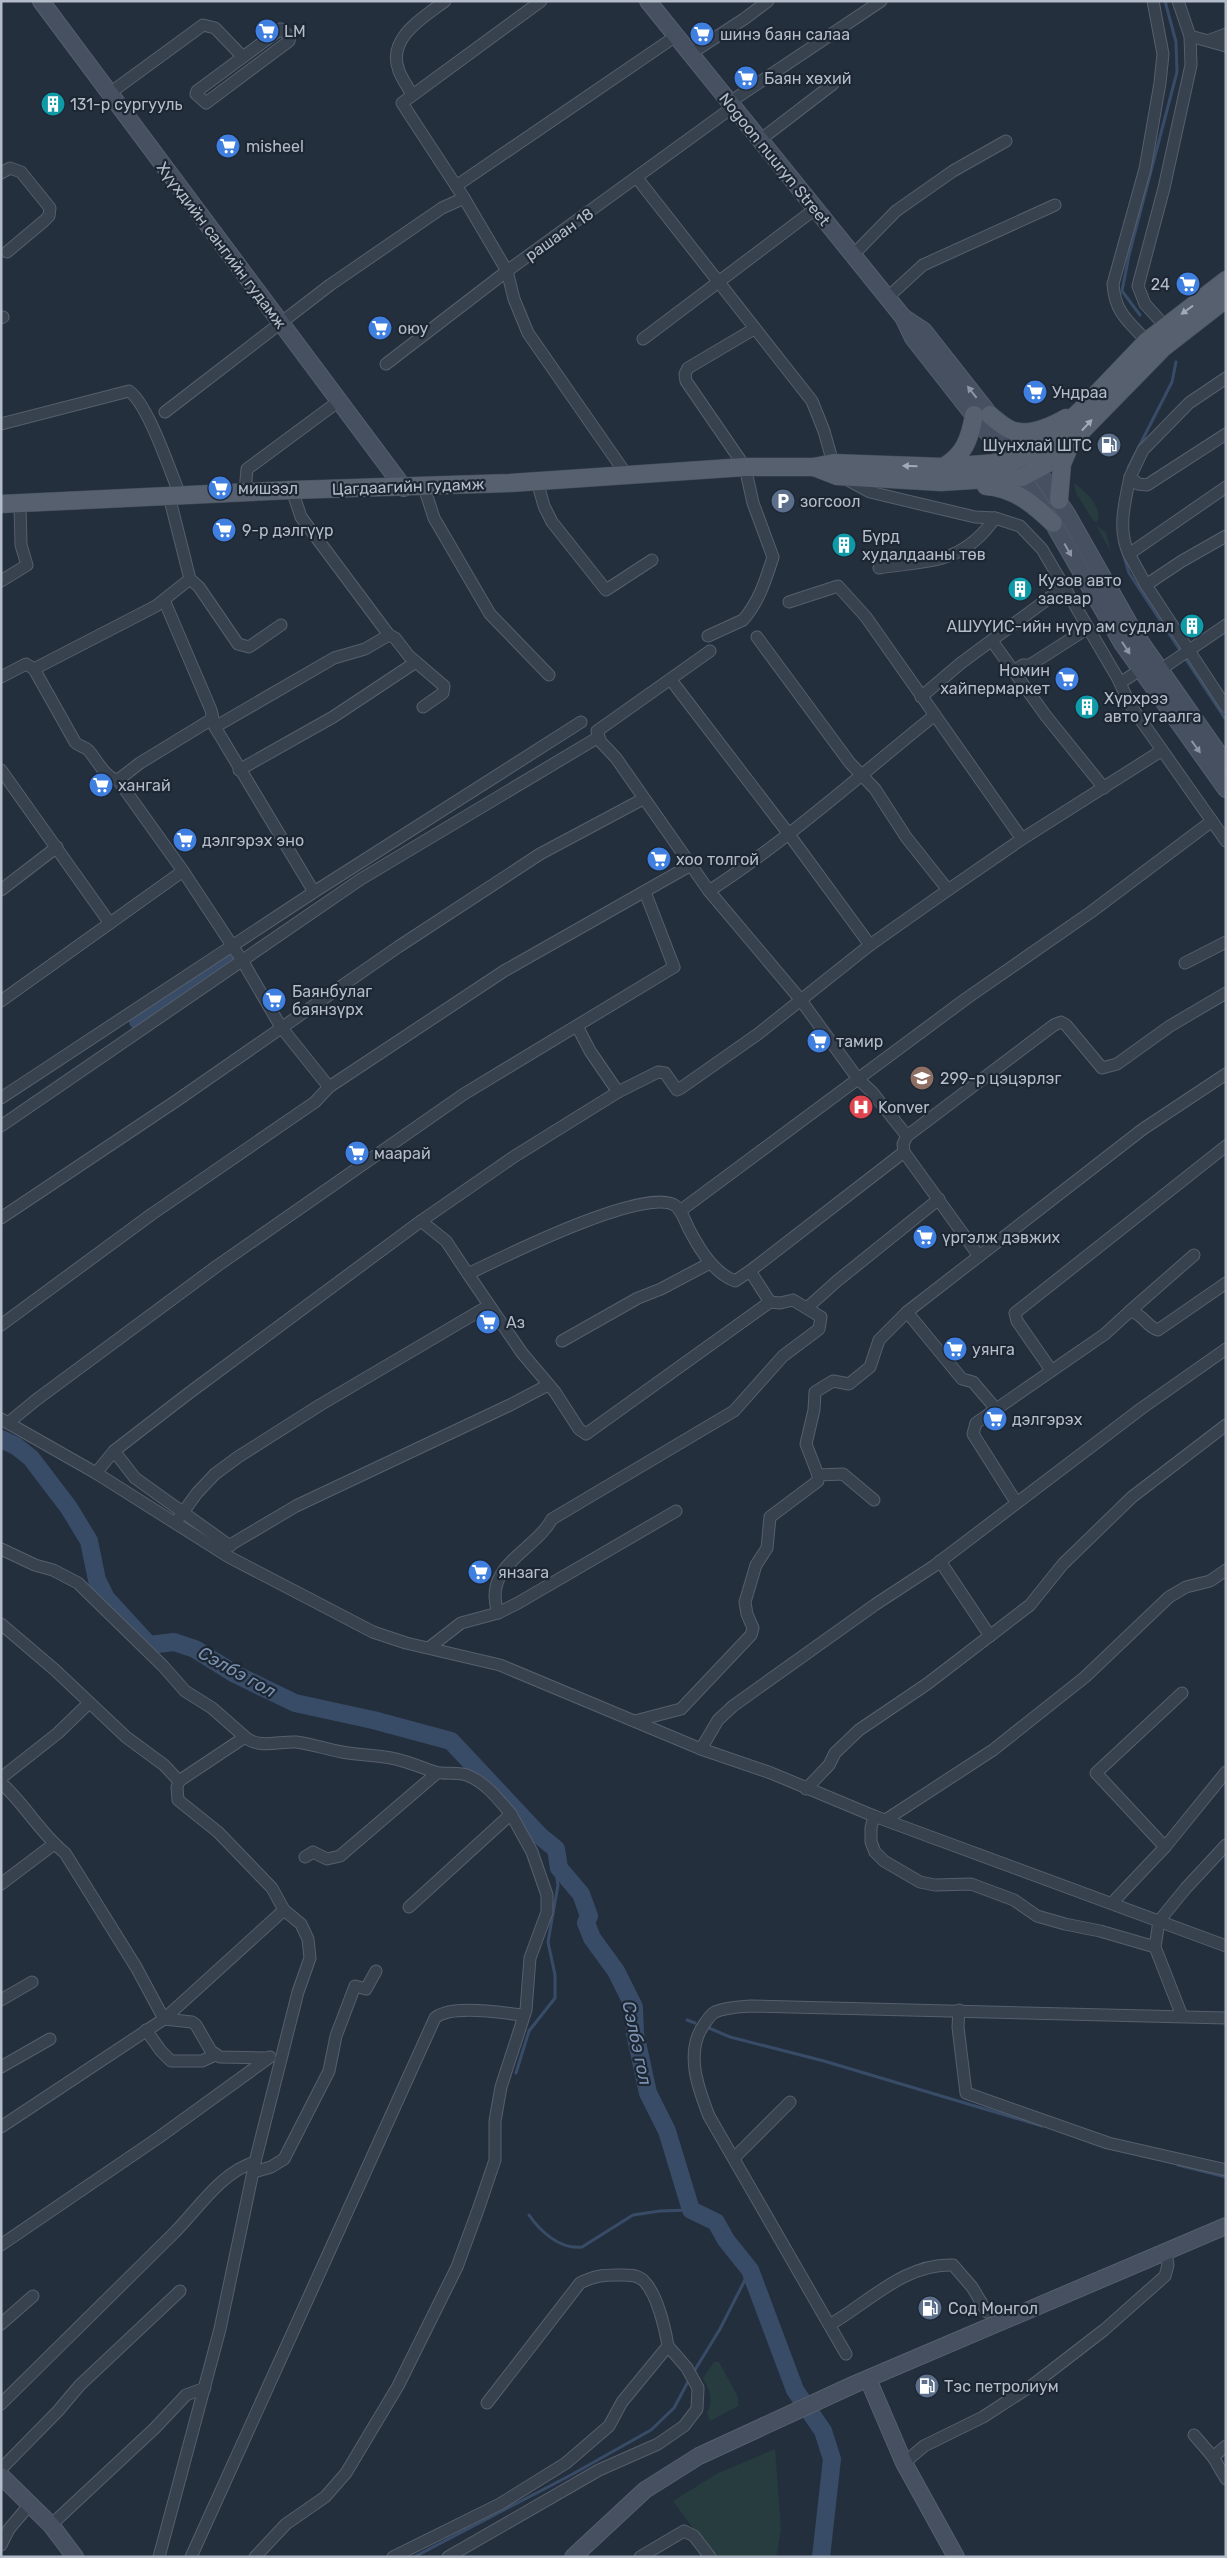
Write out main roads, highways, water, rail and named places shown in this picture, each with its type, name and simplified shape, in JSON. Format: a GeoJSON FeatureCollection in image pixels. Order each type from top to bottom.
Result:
{"type":"FeatureCollection","features":[{"type":"Feature","properties":{"kind":"main road","name":"Хүүхдийн сангийн гудамж"},"geometry":{"type":"LineString","coordinates":[[41,1],[404,488]]}},
{"type":"Feature","properties":{"kind":"main road","name":"Nogoon nuuryn Street"},"geometry":{"type":"LineString","coordinates":[[648,1],[852,256],[888,297],[903,317],[913,338],[982,415],[1024,466]]}},
{"type":"Feature","properties":{"kind":"main road"},"geometry":{"type":"LineString","coordinates":[[1024,466],[1147,341],[1226,280]]}},
{"type":"Feature","properties":{"kind":"main road"},"geometry":{"type":"LineString","coordinates":[[1024,466],[1072,441],[1163,348],[1226,299]]}},
{"type":"Feature","properties":{"kind":"main road"},"geometry":{"type":"LineString","coordinates":[[1053,523],[1019,495],[1000,487],[942,475],[964,450],[971,431],[982,415],[1010,430],[1036,431],[1081,410]]}},
{"type":"Feature","properties":{"kind":"main road"},"geometry":{"type":"LineString","coordinates":[[1059,500],[1062,464],[1072,441]]}},
{"type":"Feature","properties":{"kind":"main road"},"geometry":{"type":"LineString","coordinates":[[1024,466],[1059,500],[1112,596],[1166,666],[1226,764]]}},
{"type":"Feature","properties":{"kind":"main road"},"geometry":{"type":"LineString","coordinates":[[1024,466],[1053,523],[1112,626],[1140,670],[1226,789]]}},
{"type":"Feature","properties":{"kind":"main road","name":"Цагдаагийн гудамж"},"geometry":{"type":"LineString","coordinates":[[1,504],[292,490],[404,488],[745,467],[814,467],[837,470],[942,475],[1024,466]]}},
{"type":"Feature","properties":{"kind":"main road"},"geometry":{"type":"LineString","coordinates":[[573,2557],[652,2485],[699,2456],[754,2429],[861,2382],[1226,2226]]}},
{"type":"Feature","properties":{"kind":"main road"},"geometry":{"type":"LineString","coordinates":[[861,2382],[956,2557]]}},
{"type":"Feature","properties":{"kind":"main road"},"geometry":{"type":"LineString","coordinates":[[1,2476],[31,2503],[51,2525],[75,2557]]}},
{"type":"Feature","properties":{"kind":"waterway"},"geometry":{"type":"LineString","coordinates":[[1140,315],[1122,291],[1129,255],[1177,72],[1176,42],[1165,1]]}},
{"type":"Feature","properties":{"kind":"waterway"},"geometry":{"type":"LineString","coordinates":[[1128,468],[1172,382],[1176,362]]}},
{"type":"Feature","properties":{"kind":"waterway"},"geometry":{"type":"LineString","coordinates":[[1123,553],[1129,573],[1226,720]]}},
{"type":"Feature","properties":{"kind":"waterway"},"geometry":{"type":"LineString","coordinates":[[138,1021],[231,959]]}},
{"type":"Feature","properties":{"kind":"waterway","name":"Сэлбэ гол"},"geometry":{"type":"LineString","coordinates":[[1,1439],[16,1446],[31,1458],[69,1508],[89,1541],[97,1580],[106,1598],[149,1645],[174,1642],[195,1649],[235,1674],[295,1703],[373,1720],[451,1741],[540,1836],[556,1849],[559,1868],[581,1894],[589,1916],[586,1923],[592,1938],[616,1971],[634,2007],[635,2033],[648,2093],[667,2131],[691,2210],[716,2222],[726,2240],[750,2270],[795,2390],[823,2431],[832,2459],[821,2557]]}},
{"type":"Feature","properties":{"kind":"waterway","name":"Сэлбэ гол"},"geometry":{"type":"LineString","coordinates":[[516,2073],[529,2031],[555,1998],[555,1975],[548,1942],[558,1885],[553,1856],[540,1836]]}},
{"type":"Feature","properties":{"kind":"waterway"},"geometry":{"type":"LineString","coordinates":[[687,2020],[695,2023]]}},
{"type":"Feature","properties":{"kind":"waterway"},"geometry":{"type":"LineString","coordinates":[[709,2028],[730,2037],[824,2061],[1042,2126]]}},
{"type":"Feature","properties":{"kind":"waterway"},"geometry":{"type":"LineString","coordinates":[[1178,2165],[1226,2177]]}},
{"type":"Feature","properties":{"kind":"waterway","name":"Сэлбэ гол"},"geometry":{"type":"LineString","coordinates":[[529,2215],[551,2238],[566,2246],[582,2247],[633,2215],[660,2211],[691,2210]]}},
{"type":"Feature","properties":{"kind":"waterway"},"geometry":{"type":"LineString","coordinates":[[693,2373],[720,2329],[750,2270]]}},
{"type":"Feature","properties":{"kind":"waterway"},"geometry":{"type":"LineString","coordinates":[[414,2557],[571,2475],[651,2430],[674,2408],[690,2378]]}},
{"type":"Feature","properties":{"kind":"place","name":"LM"},"geometry":{"type":"Point","coordinates":[267,31]}},
{"type":"Feature","properties":{"kind":"place","name":"шинэ баян салаа"},"geometry":{"type":"Point","coordinates":[702,34]}},
{"type":"Feature","properties":{"kind":"place","name":"Баян хөхий"},"geometry":{"type":"Point","coordinates":[746,78]}},
{"type":"Feature","properties":{"kind":"place","name":"131-р сургууль"},"geometry":{"type":"Point","coordinates":[53,104]}},
{"type":"Feature","properties":{"kind":"place","name":"misheel"},"geometry":{"type":"Point","coordinates":[228,146]}},
{"type":"Feature","properties":{"kind":"place","name":"24"},"geometry":{"type":"Point","coordinates":[1188,284]}},
{"type":"Feature","properties":{"kind":"place","name":"оюу"},"geometry":{"type":"Point","coordinates":[380,328]}},
{"type":"Feature","properties":{"kind":"place","name":"Ундраа"},"geometry":{"type":"Point","coordinates":[1035,392]}},
{"type":"Feature","properties":{"kind":"place","name":"Шунхлай ШТС"},"geometry":{"type":"Point","coordinates":[1109,445]}},
{"type":"Feature","properties":{"kind":"place","name":"мишээл"},"geometry":{"type":"Point","coordinates":[220,488]}},
{"type":"Feature","properties":{"kind":"place","name":"зогсоол"},"geometry":{"type":"Point","coordinates":[783,501]}},
{"type":"Feature","properties":{"kind":"place","name":"9-р дэлгүүр"},"geometry":{"type":"Point","coordinates":[224,530]}},
{"type":"Feature","properties":{"kind":"place","name":"Бүрд худалдааны төв"},"geometry":{"type":"Point","coordinates":[844,545]}},
{"type":"Feature","properties":{"kind":"place","name":"Кузов авто засвар"},"geometry":{"type":"Point","coordinates":[1020,589]}},
{"type":"Feature","properties":{"kind":"place","name":"АШУҮИС-ийн нүүр ам судлал"},"geometry":{"type":"Point","coordinates":[1192,626]}},
{"type":"Feature","properties":{"kind":"place","name":"Номин хайпермаркет"},"geometry":{"type":"Point","coordinates":[1067,679]}},
{"type":"Feature","properties":{"kind":"place","name":"Хүрхрээ авто угаалга"},"geometry":{"type":"Point","coordinates":[1087,707]}},
{"type":"Feature","properties":{"kind":"place","name":"хангай"},"geometry":{"type":"Point","coordinates":[101,785]}},
{"type":"Feature","properties":{"kind":"place","name":"дэлгэрэх эно"},"geometry":{"type":"Point","coordinates":[185,840]}},
{"type":"Feature","properties":{"kind":"place","name":"хоо толгой"},"geometry":{"type":"Point","coordinates":[659,859]}},
{"type":"Feature","properties":{"kind":"place","name":"Баянбулаг баянзүрх"},"geometry":{"type":"Point","coordinates":[274,1000]}},
{"type":"Feature","properties":{"kind":"place","name":"тамир"},"geometry":{"type":"Point","coordinates":[819,1041]}},
{"type":"Feature","properties":{"kind":"place","name":"299-р цэцэрлэг"},"geometry":{"type":"Point","coordinates":[922,1078]}},
{"type":"Feature","properties":{"kind":"place","name":"Konver"},"geometry":{"type":"Point","coordinates":[861,1107]}},
{"type":"Feature","properties":{"kind":"place","name":"маарай"},"geometry":{"type":"Point","coordinates":[357,1153]}},
{"type":"Feature","properties":{"kind":"place","name":"үргэлж дэвжих"},"geometry":{"type":"Point","coordinates":[925,1237]}},
{"type":"Feature","properties":{"kind":"place","name":"Аз"},"geometry":{"type":"Point","coordinates":[488,1322]}},
{"type":"Feature","properties":{"kind":"place","name":"уянга"},"geometry":{"type":"Point","coordinates":[955,1349]}},
{"type":"Feature","properties":{"kind":"place","name":"дэлгэрэх"},"geometry":{"type":"Point","coordinates":[995,1419]}},
{"type":"Feature","properties":{"kind":"place","name":"янзага"},"geometry":{"type":"Point","coordinates":[480,1572]}},
{"type":"Feature","properties":{"kind":"place","name":"Сод Монгол"},"geometry":{"type":"Point","coordinates":[930,2308]}},
{"type":"Feature","properties":{"kind":"place","name":"Тэс петролиум"},"geometry":{"type":"Point","coordinates":[927,2386]}}]}
